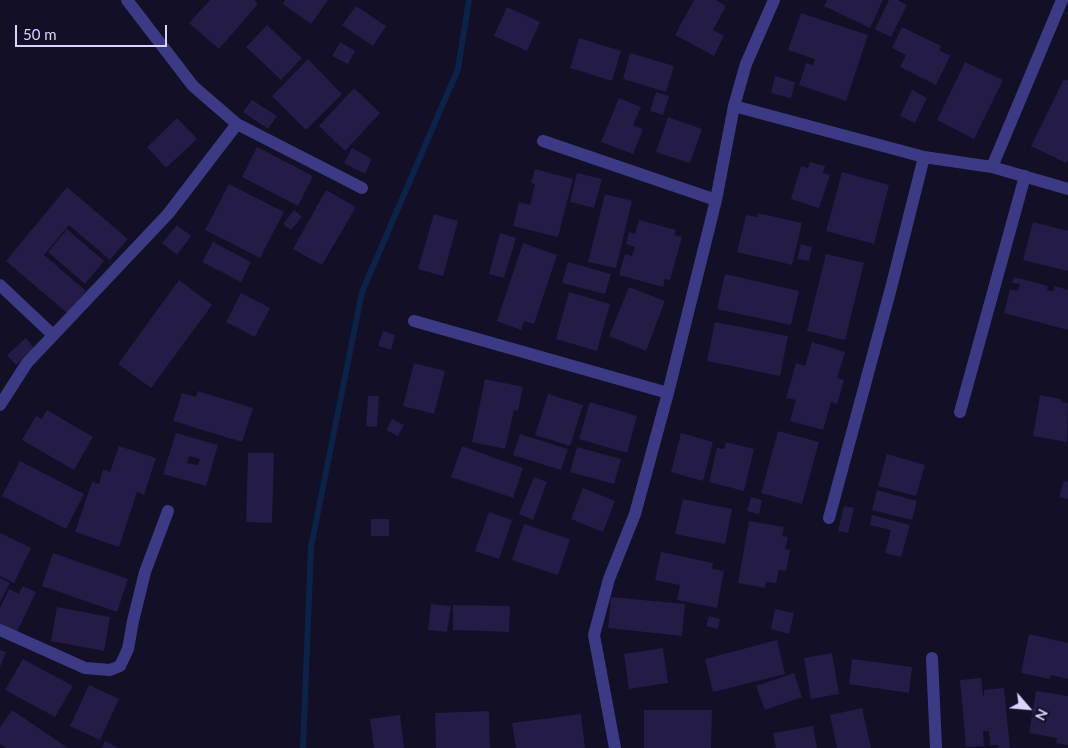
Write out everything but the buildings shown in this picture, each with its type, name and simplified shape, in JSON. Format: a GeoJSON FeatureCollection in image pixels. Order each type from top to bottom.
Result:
{"type":"FeatureCollection","features":[{"type":"Feature","properties":{"kind":"street"},"geometry":{"type":"LineString","coordinates":[[127,0],[193,86],[237,124],[362,188]]}},
{"type":"Feature","properties":{"kind":"street"},"geometry":{"type":"LineString","coordinates":[[615,748],[594,635],[609,579],[635,514],[668,393],[716,200],[734,106],[746,64],[774,0]]}},
{"type":"Feature","properties":{"kind":"street"},"geometry":{"type":"LineString","coordinates":[[992,167],[1062,0]]}},
{"type":"Feature","properties":{"kind":"street"},"geometry":{"type":"LineString","coordinates":[[734,106],[924,157],[992,167],[1068,189]]}},
{"type":"Feature","properties":{"kind":"street"},"geometry":{"type":"LineString","coordinates":[[0,405],[27,363],[168,214],[237,124]]}},
{"type":"Feature","properties":{"kind":"street"},"geometry":{"type":"LineString","coordinates":[[543,140],[716,200]]}},
{"type":"Feature","properties":{"kind":"street"},"geometry":{"type":"LineString","coordinates":[[829,518],[924,157]]}},
{"type":"Feature","properties":{"kind":"street"},"geometry":{"type":"LineString","coordinates":[[960,412],[1025,176]]}},
{"type":"Feature","properties":{"kind":"street"},"geometry":{"type":"LineString","coordinates":[[0,285],[53,335]]}},
{"type":"Feature","properties":{"kind":"street"},"geometry":{"type":"LineString","coordinates":[[414,321],[668,393]]}},
{"type":"Feature","properties":{"kind":"street"},"geometry":{"type":"LineString","coordinates":[[0,630],[85,668],[110,670],[120,666],[128,649],[145,572],[168,511]]}},
{"type":"Feature","properties":{"kind":"street"},"geometry":{"type":"LineString","coordinates":[[932,658],[936,748]]}},
{"type":"Feature","properties":{"kind":"waterway"},"geometry":{"type":"LineString","coordinates":[[303,748],[311,547],[362,292],[458,69],[469,0]]}}]}
